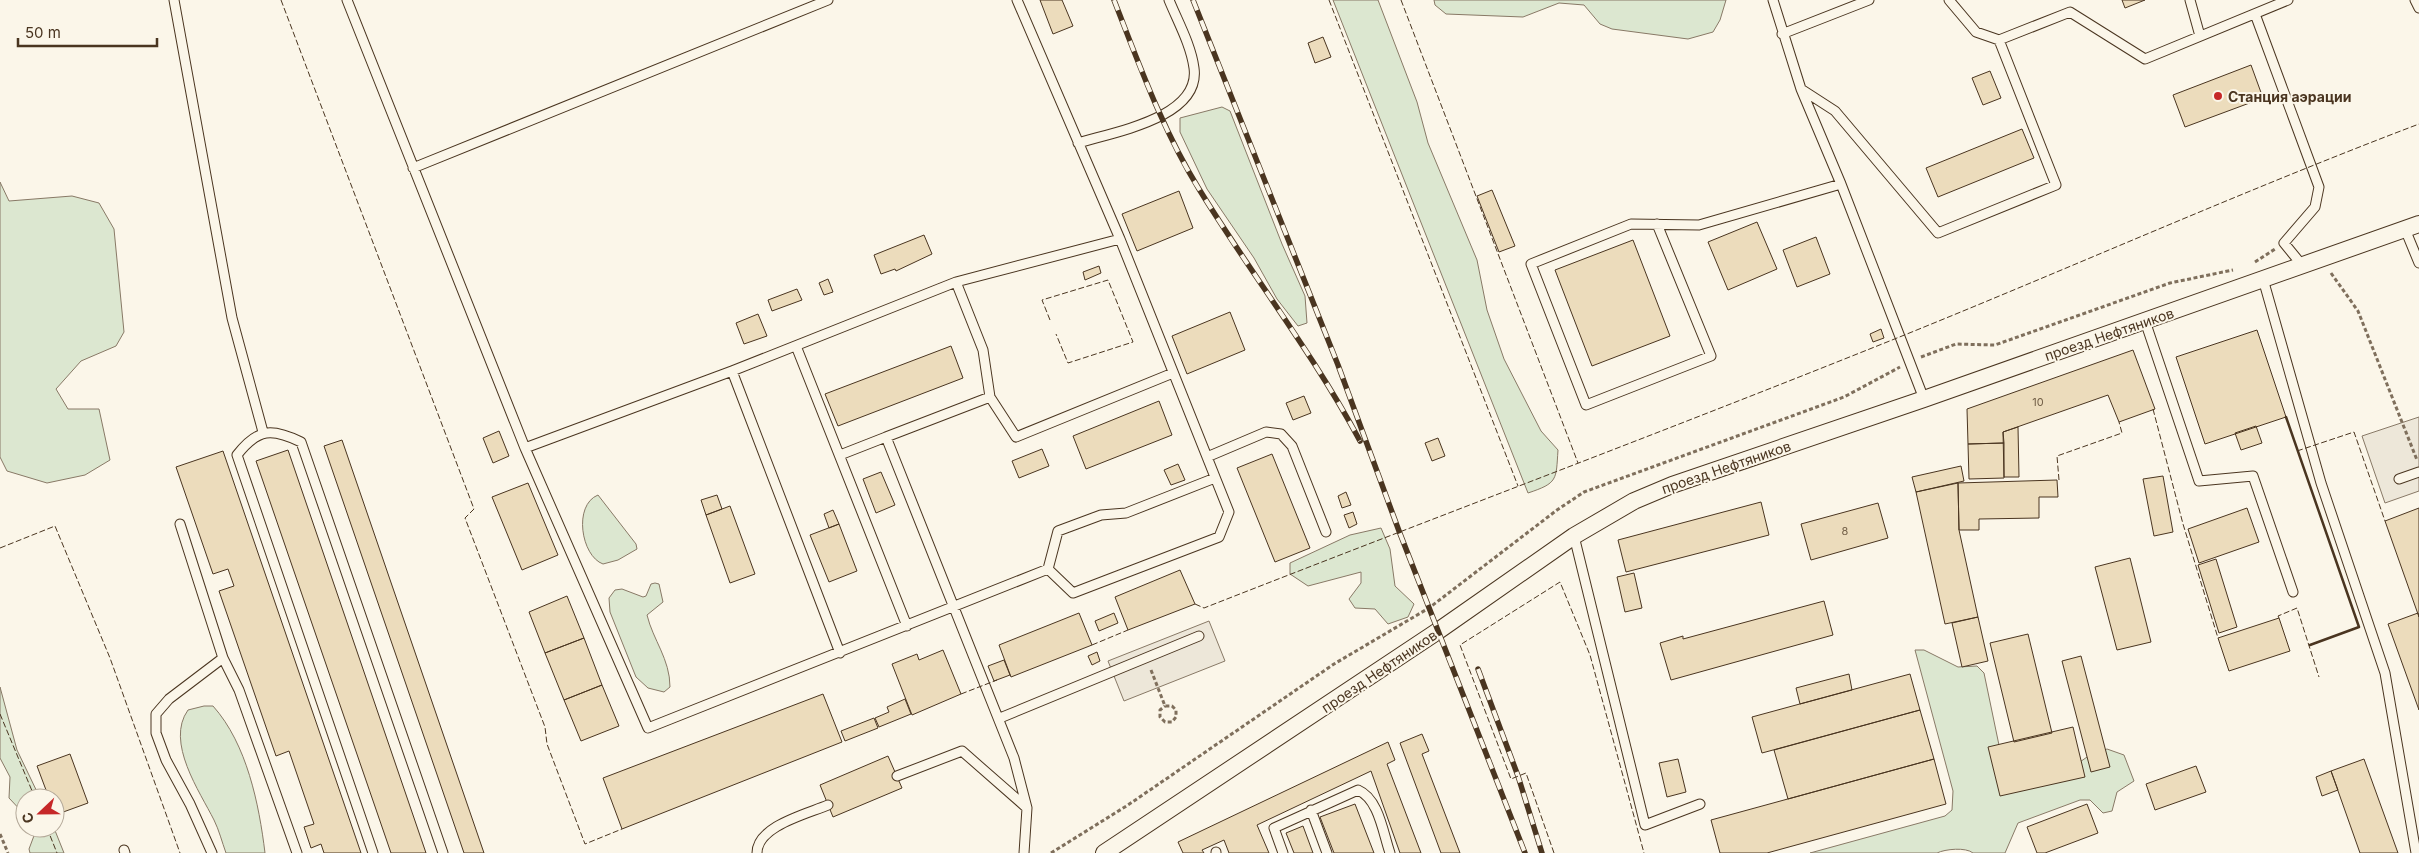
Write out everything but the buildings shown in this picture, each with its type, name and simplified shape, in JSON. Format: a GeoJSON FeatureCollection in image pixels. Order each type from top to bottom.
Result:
{"type":"FeatureCollection","features":[{"type":"Feature","properties":{"kind":"street","name":"проезд Нефтяников"},"geometry":{"type":"LineString","coordinates":[[1104,853],[1438,632],[1574,536],[1634,501],[1672,485],[1924,399],[2412,226]]}},
{"type":"Feature","properties":{"kind":"lane"},"geometry":{"type":"LineString","coordinates":[[174,0],[232,318],[263,432]]}},
{"type":"Feature","properties":{"kind":"lane"},"geometry":{"type":"LineString","coordinates":[[347,0],[525,448],[648,728],[954,608],[1048,569]]}},
{"type":"Feature","properties":{"kind":"lane"},"geometry":{"type":"LineString","coordinates":[[413,168],[828,0]]}},
{"type":"Feature","properties":{"kind":"lane"},"geometry":{"type":"LineString","coordinates":[[1017,0],[1120,239],[1228,512],[1219,537],[1073,593],[1048,569]]}},
{"type":"Feature","properties":{"kind":"lane"},"geometry":{"type":"LineString","coordinates":[[1078,143],[1151,121],[1176,107],[1187,96],[1195,78],[1194,67],[1169,0]]}},
{"type":"Feature","properties":{"kind":"lane"},"geometry":{"type":"LineString","coordinates":[[1773,0],[1782,34],[1801,89],[1841,184],[1924,399]]}},
{"type":"Feature","properties":{"kind":"lane"},"geometry":{"type":"LineString","coordinates":[[1782,34],[1869,0]]}},
{"type":"Feature","properties":{"kind":"lane"},"geometry":{"type":"LineString","coordinates":[[1949,0],[1976,32],[1999,40],[2070,12],[2145,59],[2288,0]]}},
{"type":"Feature","properties":{"kind":"lane"},"geometry":{"type":"LineString","coordinates":[[2190,0],[2200,36]]}},
{"type":"Feature","properties":{"kind":"lane"},"geometry":{"type":"LineString","coordinates":[[2416,0],[2419,8]]}},
{"type":"Feature","properties":{"kind":"lane"},"geometry":{"type":"LineString","coordinates":[[2255,14],[2319,187],[2315,207],[2284,243],[2302,266]]}},
{"type":"Feature","properties":{"kind":"lane"},"geometry":{"type":"LineString","coordinates":[[1801,89],[1835,111],[1938,233],[2056,185],[1999,40]]}},
{"type":"Feature","properties":{"kind":"lane"},"geometry":{"type":"LineString","coordinates":[[1658,224],[1711,356],[1586,405],[1531,264],[1631,224],[1658,224],[1699,224],[1841,184]]}},
{"type":"Feature","properties":{"kind":"lane"},"geometry":{"type":"LineString","coordinates":[[2412,226],[2419,263]]}},
{"type":"Feature","properties":{"kind":"lane"},"geometry":{"type":"LineString","coordinates":[[525,448],[732,371],[956,282],[1120,239]]}},
{"type":"Feature","properties":{"kind":"lane"},"geometry":{"type":"LineString","coordinates":[[2263,279],[2321,483],[2384,673],[2416,853]]}},
{"type":"Feature","properties":{"kind":"lane"},"geometry":{"type":"LineString","coordinates":[[956,282],[984,350],[990,397],[1016,437],[1173,373]]}},
{"type":"Feature","properties":{"kind":"lane"},"geometry":{"type":"LineString","coordinates":[[2144,321],[2199,481],[2253,476],[2293,592]]}},
{"type":"Feature","properties":{"kind":"lane"},"geometry":{"type":"LineString","coordinates":[[796,346],[908,626]]}},
{"type":"Feature","properties":{"kind":"lane"},"geometry":{"type":"LineString","coordinates":[[732,371],[840,653]]}},
{"type":"Feature","properties":{"kind":"lane"},"geometry":{"type":"LineString","coordinates":[[840,455],[990,397]]}},
{"type":"Feature","properties":{"kind":"lane"},"geometry":{"type":"LineString","coordinates":[[374,853],[237,456],[246,444],[263,432],[280,433],[301,442],[443,853]]}},
{"type":"Feature","properties":{"kind":"lane"},"geometry":{"type":"LineString","coordinates":[[1207,457],[1266,432],[1281,434],[1292,446],[1326,532]]}},
{"type":"Feature","properties":{"kind":"lane"},"geometry":{"type":"LineString","coordinates":[[886,437],[1000,718],[1014,758],[1027,808],[1024,853]]}},
{"type":"Feature","properties":{"kind":"lane"},"geometry":{"type":"LineString","coordinates":[[2399,479],[2419,472]]}},
{"type":"Feature","properties":{"kind":"lane"},"geometry":{"type":"LineString","coordinates":[[1048,569],[1058,530],[1100,515],[1126,513],[1215,478]]}},
{"type":"Feature","properties":{"kind":"lane"},"geometry":{"type":"LineString","coordinates":[[180,524],[223,658],[239,690],[296,853]]}},
{"type":"Feature","properties":{"kind":"lane"},"geometry":{"type":"LineString","coordinates":[[1574,536],[1645,825],[1700,804]]}},
{"type":"Feature","properties":{"kind":"lane"},"geometry":{"type":"LineString","coordinates":[[1000,718],[1199,636]]}},
{"type":"Feature","properties":{"kind":"lane"},"geometry":{"type":"LineString","coordinates":[[212,853],[190,804],[166,760],[156,733],[156,714],[170,699],[223,658]]}},
{"type":"Feature","properties":{"kind":"lane"},"geometry":{"type":"LineString","coordinates":[[897,776],[962,751],[1027,808]]}},
{"type":"Feature","properties":{"kind":"lane"},"geometry":{"type":"LineString","coordinates":[[1283,853],[1274,828],[1358,790],[1366,793],[1372,800],[1390,853]]}},
{"type":"Feature","properties":{"kind":"lane"},"geometry":{"type":"LineString","coordinates":[[757,853],[757,846],[770,829],[828,805]]}},
{"type":"Feature","properties":{"kind":"lane"},"geometry":{"type":"LineString","coordinates":[[1311,810],[1327,853]]}},
{"type":"Feature","properties":{"kind":"path"},"geometry":{"type":"LineString","coordinates":[[2302,266],[2333,274],[2358,311],[2419,466]]}},
{"type":"Feature","properties":{"kind":"path"},"geometry":{"type":"LineString","coordinates":[[1146,658],[1165,706]]}},
{"type":"Feature","properties":{"kind":"path"},"geometry":{"type":"LineString","coordinates":[[1165,706],[1172,706],[1176,710],[1176,717],[1172,722],[1165,722],[1160,717],[1160,710],[1165,706]]}},
{"type":"Feature","properties":{"kind":"path"},"geometry":{"type":"LineString","coordinates":[[0,834],[8,853]]}},
{"type":"Feature","properties":{"kind":"green space"},"geometry":{"type":"Polygon","coordinates":[[[1333,0],[1378,0],[1417,102],[1428,143],[1477,260],[1487,310],[1504,359],[1541,431],[1558,450],[1554,479],[1538,490],[1528,493],[1333,0]]]}},
{"type":"Feature","properties":{"kind":"green space"},"geometry":{"type":"Polygon","coordinates":[[[1434,0],[1726,0],[1720,20],[1713,32],[1688,39],[1612,29],[1600,24],[1584,5],[1559,3],[1523,17],[1446,14],[1435,5],[1434,0]]]}},
{"type":"Feature","properties":{"kind":"green space"},"geometry":{"type":"Polygon","coordinates":[[[1222,107],[1230,111],[1282,244],[1305,296],[1307,323],[1298,326],[1277,299],[1254,258],[1207,189],[1180,132],[1180,118],[1222,107]]]}},
{"type":"Feature","properties":{"kind":"green space"},"geometry":{"type":"Polygon","coordinates":[[[0,182],[9,201],[72,196],[99,203],[114,229],[124,332],[116,346],[81,361],[56,389],[68,409],[99,409],[110,460],[85,475],[47,483],[7,471],[0,457],[0,182]]]}},
{"type":"Feature","properties":{"kind":"green space"},"geometry":{"type":"Polygon","coordinates":[[[598,495],[636,544],[637,549],[618,560],[603,564],[595,559],[589,551],[583,530],[585,509],[590,501],[598,495]]]}},
{"type":"Feature","properties":{"kind":"green space"},"geometry":{"type":"Polygon","coordinates":[[[1381,528],[1390,549],[1395,586],[1414,604],[1408,617],[1388,624],[1375,609],[1355,608],[1349,599],[1361,583],[1361,572],[1308,586],[1290,574],[1290,563],[1350,535],[1381,528]]]}},
{"type":"Feature","properties":{"kind":"green space"},"geometry":{"type":"Polygon","coordinates":[[[651,584],[659,584],[663,602],[647,615],[667,667],[670,687],[664,692],[648,688],[636,677],[610,612],[609,598],[615,590],[622,589],[643,597],[646,596],[651,584]]]}},
{"type":"Feature","properties":{"kind":"green space"},"geometry":{"type":"Polygon","coordinates":[[[1915,650],[1924,650],[1958,667],[1977,666],[1984,673],[2000,750],[2058,777],[2090,755],[2107,749],[2124,755],[2134,781],[2117,792],[2112,811],[2103,813],[2090,800],[2080,800],[2018,823],[2005,853],[1973,853],[1955,849],[1937,853],[1810,853],[1945,816],[1952,810],[1953,791],[1915,650]]]}},
{"type":"Feature","properties":{"kind":"green space"},"geometry":{"type":"Polygon","coordinates":[[[0,687],[17,750],[35,788],[15,788],[15,804],[9,798],[10,777],[0,758],[0,687]]]}},
{"type":"Feature","properties":{"kind":"green space"},"geometry":{"type":"Polygon","coordinates":[[[213,706],[225,721],[243,756],[255,795],[265,853],[226,853],[216,824],[187,766],[180,737],[182,723],[188,710],[213,706]]]}},
{"type":"Feature","properties":{"kind":"green space"},"geometry":{"type":"Polygon","coordinates":[[[33,838],[58,838],[64,853],[30,853],[29,849],[33,838]]]}},
{"type":"Feature","properties":{"kind":"shaded area"},"geometry":{"type":"Polygon","coordinates":[[[2419,417],[2419,491],[2385,503],[2362,436],[2419,417]]]}},
{"type":"Feature","properties":{"kind":"shaded area"},"geometry":{"type":"Polygon","coordinates":[[[1209,621],[1225,661],[1124,701],[1108,661],[1209,621]]]}},
{"type":"Feature","properties":{"kind":"railway"},"geometry":{"type":"LineString","coordinates":[[1114,0],[1152,97],[1186,167],[1219,221],[1322,376],[1360,441]]}},
{"type":"Feature","properties":{"kind":"railway"},"geometry":{"type":"LineString","coordinates":[[1193,0],[1338,365],[1399,531],[1525,853]]}},
{"type":"Feature","properties":{"kind":"railway"},"geometry":{"type":"LineString","coordinates":[[1478,669],[1518,776],[1542,853]]}},
{"type":"Feature","properties":{"kind":"fence"},"geometry":{"type":"LineString","coordinates":[[281,0],[474,509],[465,518],[545,727],[547,744],[585,844],[622,829]]}},
{"type":"Feature","properties":{"kind":"fence"},"geometry":{"type":"LineString","coordinates":[[1329,0],[1518,486]]}},
{"type":"Feature","properties":{"kind":"fence"},"geometry":{"type":"LineString","coordinates":[[1401,0],[1578,463]]}},
{"type":"Feature","properties":{"kind":"fence"},"geometry":{"type":"LineString","coordinates":[[1195,604],[1204,608],[1728,405],[1902,336],[2289,175],[2419,124]]}},
{"type":"Feature","properties":{"kind":"fence"},"geometry":{"type":"LineString","coordinates":[[1050,320],[1042,300],[1108,280],[1133,342],[1068,363],[1056,334]]}},
{"type":"Feature","properties":{"kind":"fence"},"geometry":{"type":"LineString","coordinates":[[2153,409],[2183,524],[2218,638]]}},
{"type":"Feature","properties":{"kind":"fence"},"geometry":{"type":"LineString","coordinates":[[2059,480],[2057,456],[2122,433],[2119,422]]}},
{"type":"Feature","properties":{"kind":"fence"},"geometry":{"type":"LineString","coordinates":[[2297,451],[2354,432],[2385,521]]}},
{"type":"Feature","properties":{"kind":"fence"},"geometry":{"type":"LineString","coordinates":[[0,548],[55,526],[110,658],[180,853]]}},
{"type":"Feature","properties":{"kind":"fence"},"geometry":{"type":"LineString","coordinates":[[1554,853],[1526,773],[1511,779],[1460,645],[1560,582],[1590,655],[1644,853]]}},
{"type":"Feature","properties":{"kind":"fence"},"geometry":{"type":"LineString","coordinates":[[2279,618],[2278,616],[2297,608],[2319,677]]}},
{"type":"Feature","properties":{"kind":"fence"},"geometry":{"type":"LineString","coordinates":[[1092,645],[1128,630]]}},
{"type":"Feature","properties":{"kind":"fence"},"geometry":{"type":"LineString","coordinates":[[961,694],[997,680]]}},
{"type":"Feature","properties":{"kind":"fence"},"geometry":{"type":"LineString","coordinates":[[0,714],[31,788]]}},
{"type":"Feature","properties":{"kind":"fence"},"geometry":{"type":"LineString","coordinates":[[51,838],[57,853]]}},
{"type":"Feature","properties":{"kind":"wall"},"geometry":{"type":"LineString","coordinates":[[2286,417],[2359,627],[2310,645]]}},
{"type":"Feature","properties":{"kind":"place","name":"Станция аэрации"},"geometry":{"type":"Point","coordinates":[2218,96]}}]}
